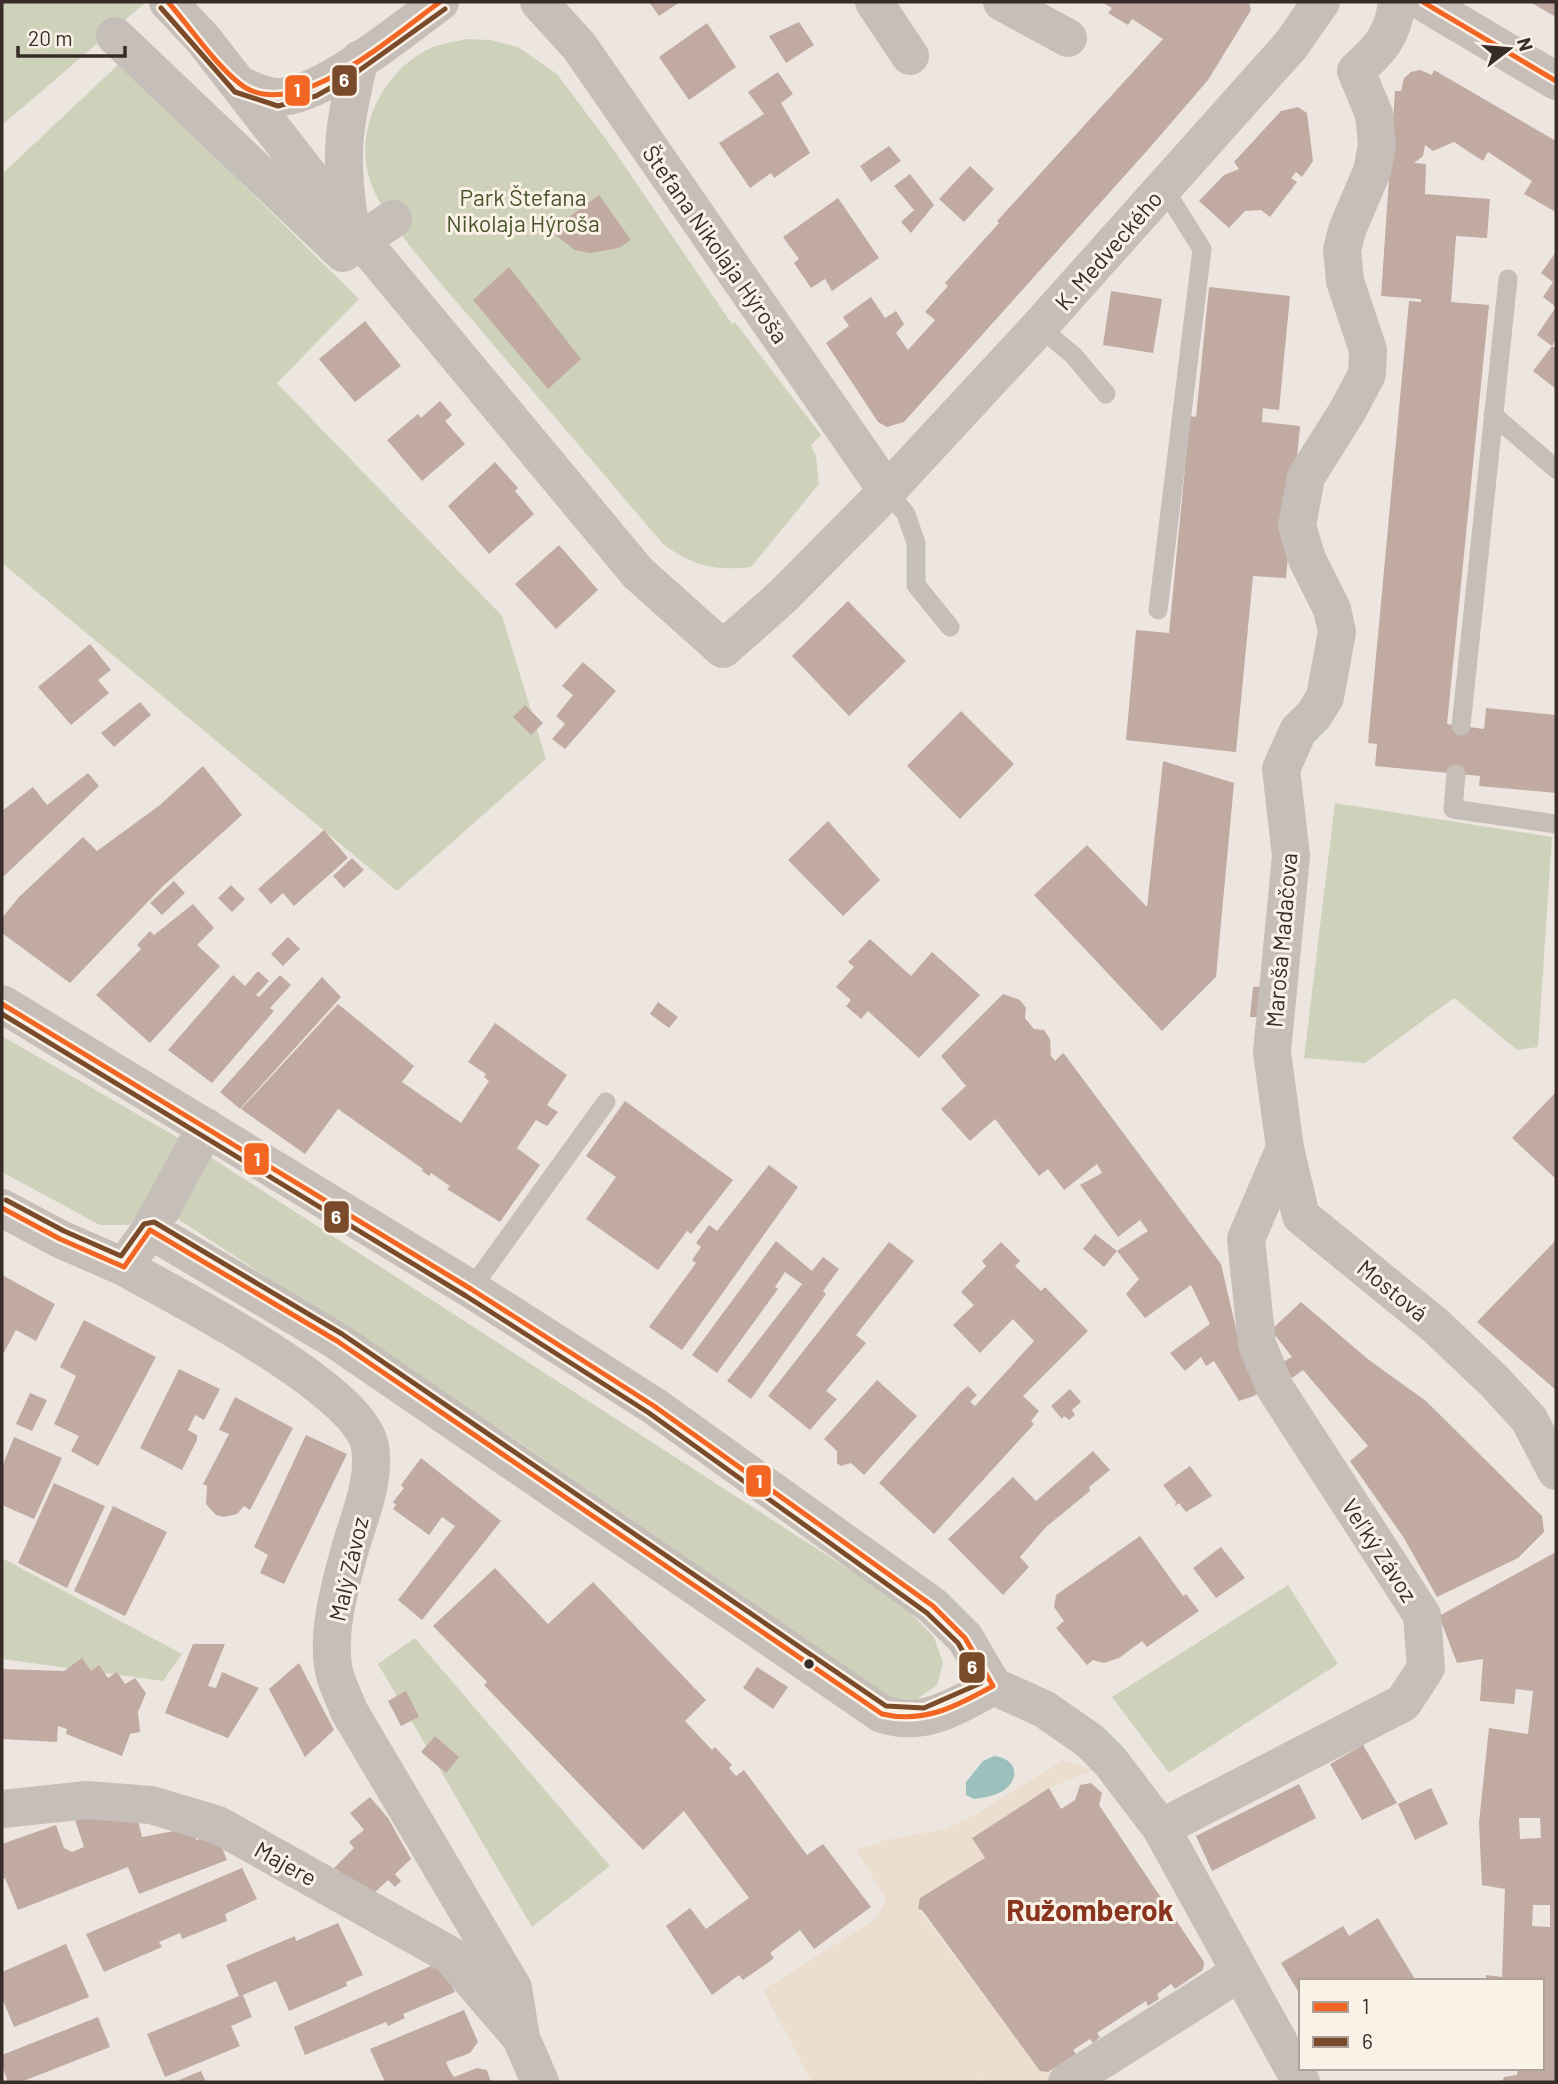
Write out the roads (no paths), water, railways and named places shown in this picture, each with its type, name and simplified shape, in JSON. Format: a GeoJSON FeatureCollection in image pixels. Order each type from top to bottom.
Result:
{"type":"FeatureCollection","features":[{"type":"Feature","properties":{"kind":"street"},"geometry":{"type":"LineString","coordinates":[[168,2],[240,85],[263,120],[368,228]]}},
{"type":"Feature","properties":{"kind":"street"},"geometry":{"type":"LineString","coordinates":[[240,85],[264,95],[292,96],[313,88],[360,59],[440,2]]}},
{"type":"Feature","properties":{"kind":"street","name":"Štefana Nikolaja Hýroša"},"geometry":{"type":"LineString","coordinates":[[539,2],[579,46],[887,491]]}},
{"type":"Feature","properties":{"kind":"street"},"geometry":{"type":"LineString","coordinates":[[874,2],[910,56]]}},
{"type":"Feature","properties":{"kind":"street"},"geometry":{"type":"LineString","coordinates":[[1002,2],[1068,38]]}},
{"type":"Feature","properties":{"kind":"street","name":"K. Medveckého"},"geometry":{"type":"LineString","coordinates":[[368,228],[638,573],[723,649],[783,596],[887,491],[1040,327],[1291,45],[1321,2]]}},
{"type":"Feature","properties":{"kind":"street","name":"Maroša Madačova"},"geometry":{"type":"LineString","coordinates":[[1284,1147],[1272,1052],[1292,856],[1281,769],[1298,731],[1314,715],[1325,696],[1337,632],[1332,608],[1307,559],[1297,526],[1306,477],[1367,374],[1368,350],[1345,281],[1342,250],[1347,230],[1372,171],[1377,145],[1374,114],[1356,71],[1379,49],[1394,24],[1397,2]]}},
{"type":"Feature","properties":{"kind":"street"},"geometry":{"type":"LineString","coordinates":[[1423,2],[1556,81]]}},
{"type":"Feature","properties":{"kind":"street"},"geometry":{"type":"LineString","coordinates":[[115,36],[344,253],[368,228]]}},
{"type":"Feature","properties":{"kind":"street"},"geometry":{"type":"LineString","coordinates":[[360,59],[346,114],[342,155],[368,228]]}},
{"type":"Feature","properties":{"kind":"street"},"geometry":{"type":"LineString","coordinates":[[2,1003],[471,1289],[654,1406],[933,1606],[965,1637],[993,1686],[1044,1709],[1090,1741],[1110,1761],[1161,1828],[1301,2082]]}},
{"type":"Feature","properties":{"kind":"street"},"geometry":{"type":"LineString","coordinates":[[124,1267],[150,1230],[206,1127]]}},
{"type":"Feature","properties":{"kind":"street","name":"Mostová"},"geometry":{"type":"LineString","coordinates":[[1284,1147],[1301,1216],[1436,1326],[1543,1422],[1556,1471]]}},
{"type":"Feature","properties":{"kind":"street","name":"Veľký Závoz"},"geometry":{"type":"LineString","coordinates":[[1161,1828],[1404,1703],[1426,1668],[1422,1615],[1275,1388],[1257,1344],[1246,1239],[1284,1147]]}},
{"type":"Feature","properties":{"kind":"street","name":"Malý Závoz"},"geometry":{"type":"LineString","coordinates":[[2,1208],[60,1239],[124,1267],[290,1364],[334,1396],[364,1430],[370,1443],[370,1474],[334,1611],[333,1667],[349,1711],[513,1987],[522,2038]]}},
{"type":"Feature","properties":{"kind":"street"},"geometry":{"type":"LineString","coordinates":[[150,1230],[337,1340],[882,1714],[906,1720],[920,1719],[961,1704],[993,1686]]}},
{"type":"Feature","properties":{"kind":"street","name":"Majere"},"geometry":{"type":"LineString","coordinates":[[2,1809],[87,1800],[151,1805],[229,1832],[450,1955],[522,2038]]}},
{"type":"Feature","properties":{"kind":"street"},"geometry":{"type":"LineString","coordinates":[[1067,2082],[1239,1973]]}},
{"type":"Feature","properties":{"kind":"street"},"geometry":{"type":"LineString","coordinates":[[522,2038],[540,2082]]}},
{"type":"Feature","properties":{"kind":"lane"},"geometry":{"type":"LineString","coordinates":[[1158,610],[1202,249],[1163,187]]}},
{"type":"Feature","properties":{"kind":"lane"},"geometry":{"type":"LineString","coordinates":[[1461,726],[1508,279]]}},
{"type":"Feature","properties":{"kind":"lane"},"geometry":{"type":"LineString","coordinates":[[1040,327],[1073,355],[1106,394]]}},
{"type":"Feature","properties":{"kind":"lane"},"geometry":{"type":"LineString","coordinates":[[1493,415],[1556,469]]}},
{"type":"Feature","properties":{"kind":"lane"},"geometry":{"type":"LineString","coordinates":[[887,491],[906,514],[916,543],[916,585],[950,627]]}},
{"type":"Feature","properties":{"kind":"lane"},"geometry":{"type":"LineString","coordinates":[[1456,774],[1453,808],[1556,824]]}},
{"type":"Feature","properties":{"kind":"lane"},"geometry":{"type":"LineString","coordinates":[[471,1289],[606,1102]]}},
{"type":"Feature","properties":{"kind":"water"},"geometry":{"type":"Polygon","coordinates":[[[994,1756],[1012,1765],[1012,1782],[1001,1792],[991,1796],[974,1799],[966,1795],[966,1782],[983,1761],[994,1756]]]}},
{"type":"Feature","properties":{"kind":"district","name":"Ružomberok"},"geometry":{"type":"Point","coordinates":[1090,1909]}},
{"type":"Feature","properties":{"kind":"park label","name":"Park Štefana Nikolaja Hýroša"},"geometry":{"type":"Point","coordinates":[523,210]}}]}
